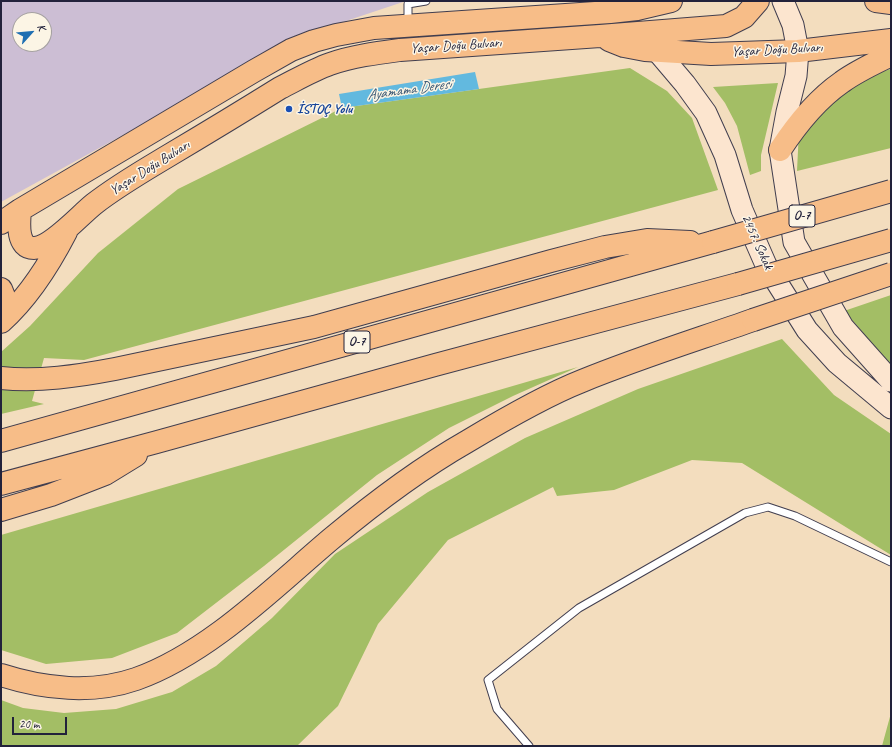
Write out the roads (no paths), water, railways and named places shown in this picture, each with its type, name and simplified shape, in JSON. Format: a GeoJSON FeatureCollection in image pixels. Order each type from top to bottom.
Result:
{"type":"FeatureCollection","features":[{"type":"Feature","properties":{"kind":"main road","name":"Yaşar Doğu Bulvarı"},"geometry":{"type":"LineString","coordinates":[[1,223],[20,210],[254,70],[291,50],[314,41],[336,35],[374,28],[408,10],[610,12],[637,9],[671,1]]}},
{"type":"Feature","properties":{"kind":"main road"},"geometry":{"type":"LineString","coordinates":[[600,36],[726,26],[744,17],[758,1]]}},
{"type":"Feature","properties":{"kind":"main road"},"geometry":{"type":"LineString","coordinates":[[783,1],[793,25],[798,51],[796,76],[780,150],[794,242],[843,327],[891,381]]}},
{"type":"Feature","properties":{"kind":"main road"},"geometry":{"type":"LineString","coordinates":[[876,1],[891,3]]}},
{"type":"Feature","properties":{"kind":"main road"},"geometry":{"type":"LineString","coordinates":[[886,1],[891,3]]}},
{"type":"Feature","properties":{"kind":"main road","name":"Yaşar Doğu Bulvarı"},"geometry":{"type":"LineString","coordinates":[[68,229],[95,203],[280,88],[330,64],[374,53],[600,36],[624,46],[657,51],[711,54],[798,51],[891,40]]}},
{"type":"Feature","properties":{"kind":"main road","name":"2457. Sokak"},"geometry":{"type":"LineString","coordinates":[[657,51],[685,84],[706,113],[725,155],[742,210],[766,265],[807,330],[837,363],[891,408]]}},
{"type":"Feature","properties":{"kind":"main road"},"geometry":{"type":"LineString","coordinates":[[780,150],[795,127],[814,106],[842,82],[891,55]]}},
{"type":"Feature","properties":{"kind":"main road","name":"O-7"},"geometry":{"type":"LineString","coordinates":[[1,441],[891,191]]}},
{"type":"Feature","properties":{"kind":"main road"},"geometry":{"type":"LineString","coordinates":[[20,210],[18,225],[21,237],[24,244],[32,248],[41,247],[68,229]]}},
{"type":"Feature","properties":{"kind":"main road"},"geometry":{"type":"LineString","coordinates":[[3,320],[23,298],[52,259],[68,229]]}},
{"type":"Feature","properties":{"kind":"main road"},"geometry":{"type":"LineString","coordinates":[[1,378],[44,379],[91,374],[194,354],[314,327],[605,247],[647,240],[713,242]]}},
{"type":"Feature","properties":{"kind":"main road"},"geometry":{"type":"LineString","coordinates":[[1,484],[738,284],[891,240]]}},
{"type":"Feature","properties":{"kind":"main road"},"geometry":{"type":"LineString","coordinates":[[1,675],[36,684],[65,688],[94,687],[135,679],[161,668],[221,632],[388,493],[425,467],[535,404],[581,381],[666,350],[891,274]]}},
{"type":"Feature","properties":{"kind":"main road"},"geometry":{"type":"LineString","coordinates":[[1,289],[5,298],[3,320]]}},
{"type":"Feature","properties":{"kind":"main road"},"geometry":{"type":"LineString","coordinates":[[1,510],[52,495],[105,474],[157,442]]}},
{"type":"Feature","properties":{"kind":"lane"},"geometry":{"type":"LineString","coordinates":[[408,10],[426,1]]}},
{"type":"Feature","properties":{"kind":"lane"},"geometry":{"type":"LineString","coordinates":[[529,746],[497,709],[488,680],[579,608],[745,513],[768,507],[796,516],[891,562]]}},
{"type":"Feature","properties":{"kind":"water","name":"Ayamama Deresi"},"geometry":{"type":"Polygon","coordinates":[[[475,72],[479,89],[342,108],[339,94],[475,72]]]}},
{"type":"Feature","properties":{"kind":"place","name":"İSTOÇ Yolu"},"geometry":{"type":"Point","coordinates":[289,109]}}]}
